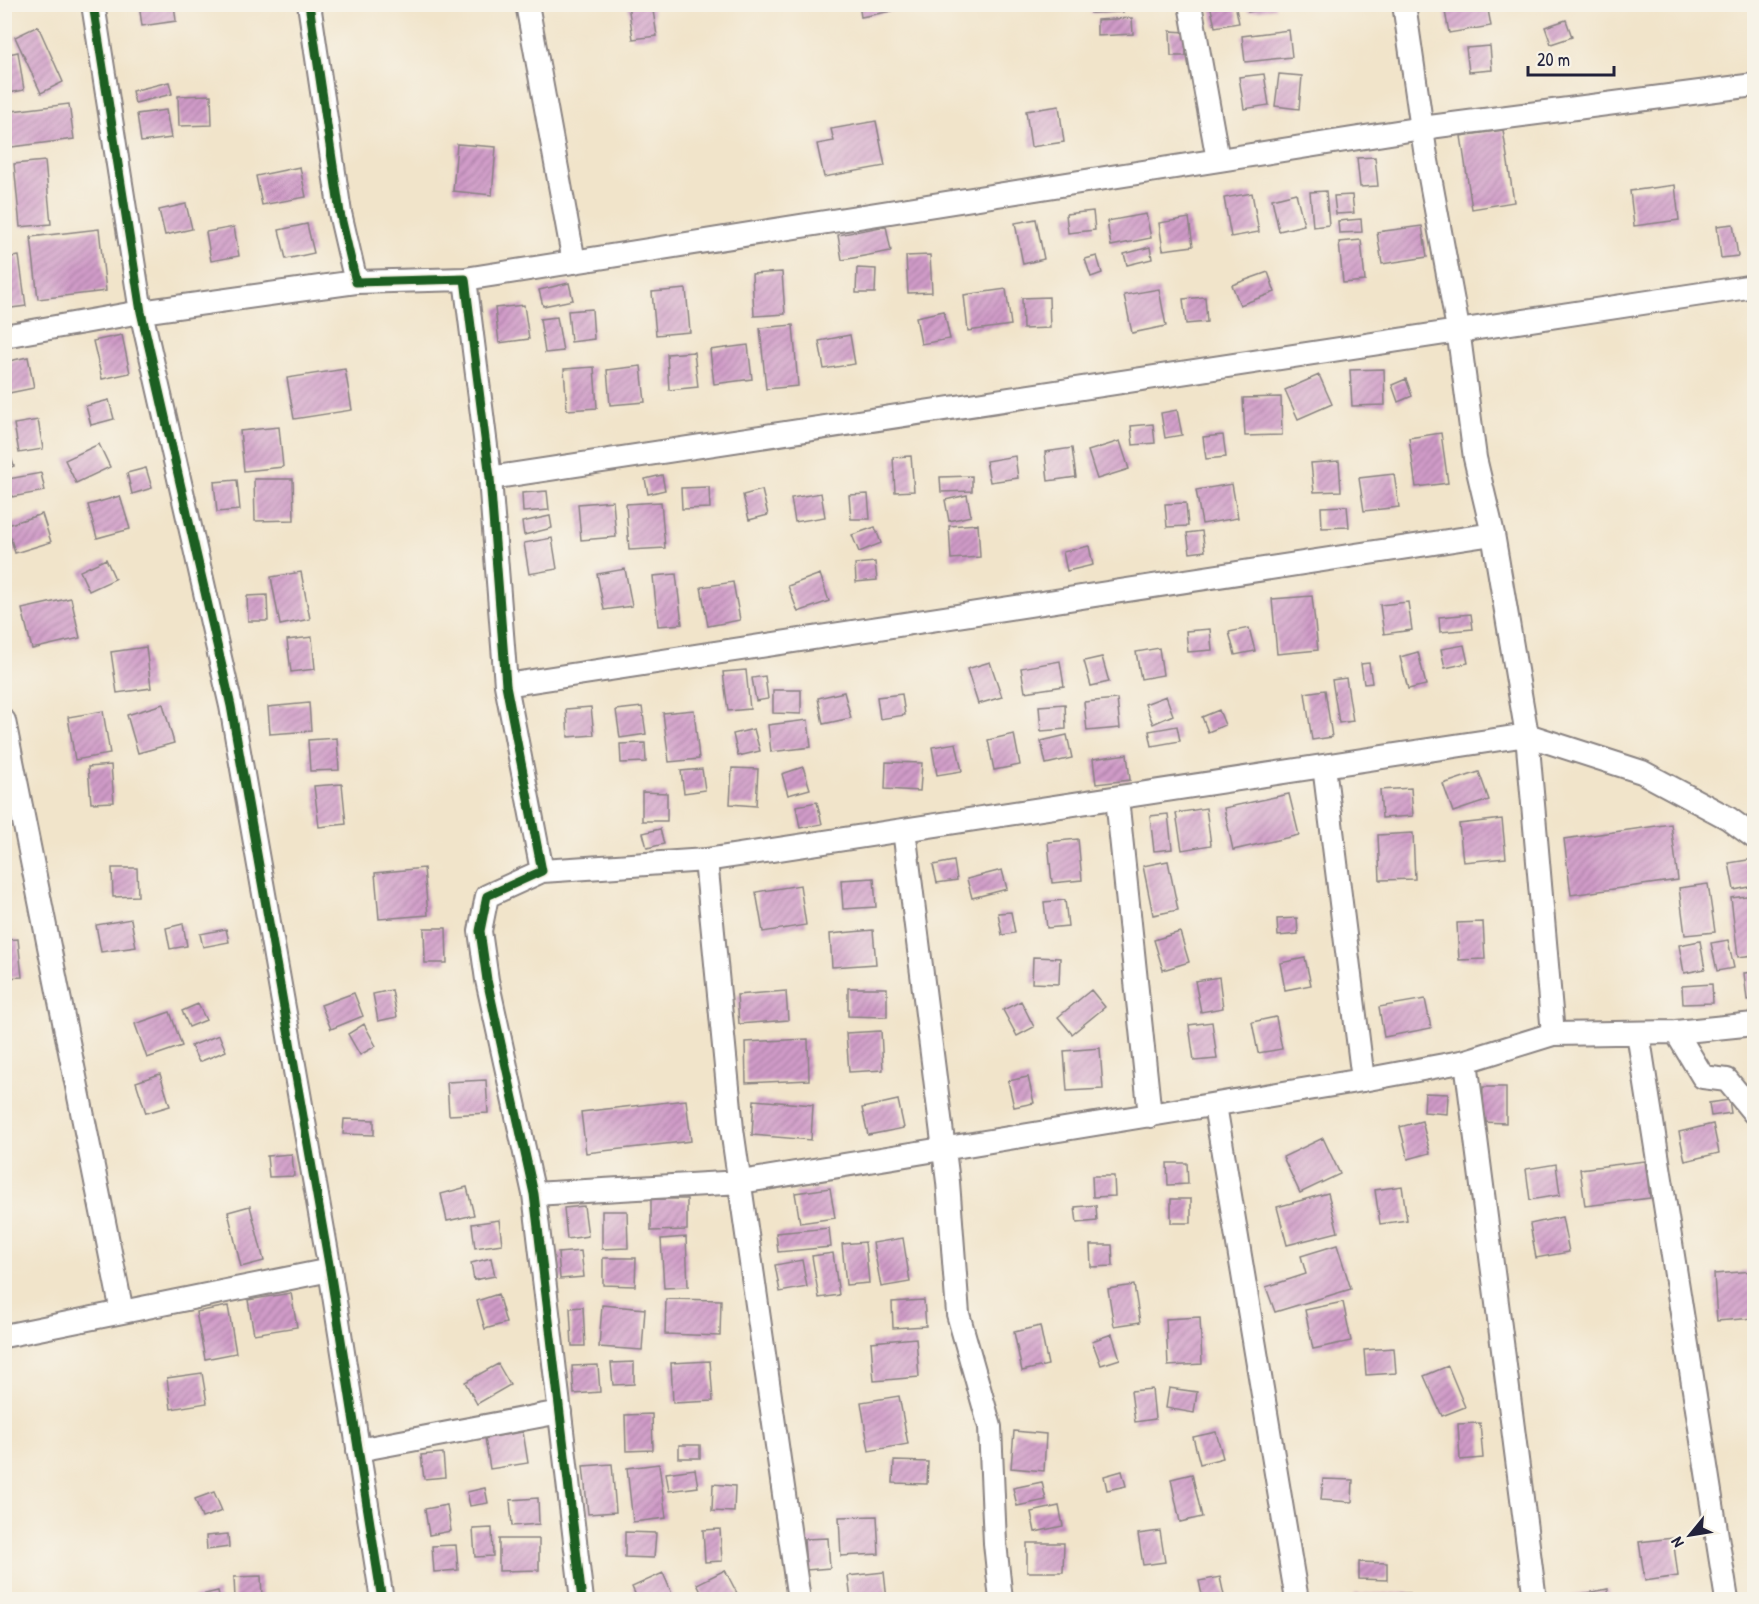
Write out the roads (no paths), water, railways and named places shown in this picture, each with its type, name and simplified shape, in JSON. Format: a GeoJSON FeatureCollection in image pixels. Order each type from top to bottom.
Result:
{"type":"FeatureCollection","features":[{"type":"Feature","properties":{"kind":"street"},"geometry":{"type":"LineString","coordinates":[[93,4],[141,312],[231,706],[330,1270],[382,1599]]}},
{"type":"Feature","properties":{"kind":"street"},"geometry":{"type":"LineString","coordinates":[[309,4],[340,213],[356,282]]}},
{"type":"Feature","properties":{"kind":"street"},"geometry":{"type":"LineString","coordinates":[[527,4],[574,261]]}},
{"type":"Feature","properties":{"kind":"street"},"geometry":{"type":"LineString","coordinates":[[1190,4],[1218,160]]}},
{"type":"Feature","properties":{"kind":"street"},"geometry":{"type":"LineString","coordinates":[[1404,4],[1422,128],[1458,329],[1475,458],[1493,534],[1527,735],[1553,1034]]}},
{"type":"Feature","properties":{"kind":"street"},"geometry":{"type":"LineString","coordinates":[[4,336],[141,312],[356,282],[465,279],[1422,128],[1755,85]]}},
{"type":"Feature","properties":{"kind":"street"},"geometry":{"type":"LineString","coordinates":[[465,279],[490,478],[506,685],[542,871]]}},
{"type":"Feature","properties":{"kind":"street"},"geometry":{"type":"LineString","coordinates":[[490,478],[1458,329],[1755,286]]}},
{"type":"Feature","properties":{"kind":"street"},"geometry":{"type":"LineString","coordinates":[[506,685],[1493,534]]}},
{"type":"Feature","properties":{"kind":"street"},"geometry":{"type":"LineString","coordinates":[[4,721],[122,1312]]}},
{"type":"Feature","properties":{"kind":"street"},"geometry":{"type":"LineString","coordinates":[[582,1599],[534,1194],[487,980],[480,931],[487,896],[542,871],[706,860],[1527,735],[1642,772],[1728,818],[1755,837]]}},
{"type":"Feature","properties":{"kind":"street"},"geometry":{"type":"LineString","coordinates":[[1324,766],[1363,1080]]}},
{"type":"Feature","properties":{"kind":"street"},"geometry":{"type":"LineString","coordinates":[[1117,798],[1150,1116]]}},
{"type":"Feature","properties":{"kind":"street"},"geometry":{"type":"LineString","coordinates":[[904,830],[944,1150],[958,1314],[990,1427],[995,1543],[1001,1599]]}},
{"type":"Feature","properties":{"kind":"street"},"geometry":{"type":"LineString","coordinates":[[706,860],[724,1069],[799,1599]]}},
{"type":"Feature","properties":{"kind":"street"},"geometry":{"type":"LineString","coordinates":[[534,1194],[741,1182],[1363,1080],[1466,1061],[1553,1034],[1676,1032],[1755,1024]]}},
{"type":"Feature","properties":{"kind":"street"},"geometry":{"type":"LineString","coordinates":[[1676,1032],[1703,1077],[1727,1080],[1755,1113]]}},
{"type":"Feature","properties":{"kind":"street"},"geometry":{"type":"LineString","coordinates":[[1638,1033],[1727,1599]]}},
{"type":"Feature","properties":{"kind":"street"},"geometry":{"type":"LineString","coordinates":[[1466,1061],[1535,1599]]}},
{"type":"Feature","properties":{"kind":"street"},"geometry":{"type":"LineString","coordinates":[[1215,1105],[1297,1599]]}},
{"type":"Feature","properties":{"kind":"street"},"geometry":{"type":"LineString","coordinates":[[4,1336],[330,1270]]}},
{"type":"Feature","properties":{"kind":"street"},"geometry":{"type":"LineString","coordinates":[[358,1450],[560,1412]]}}]}
